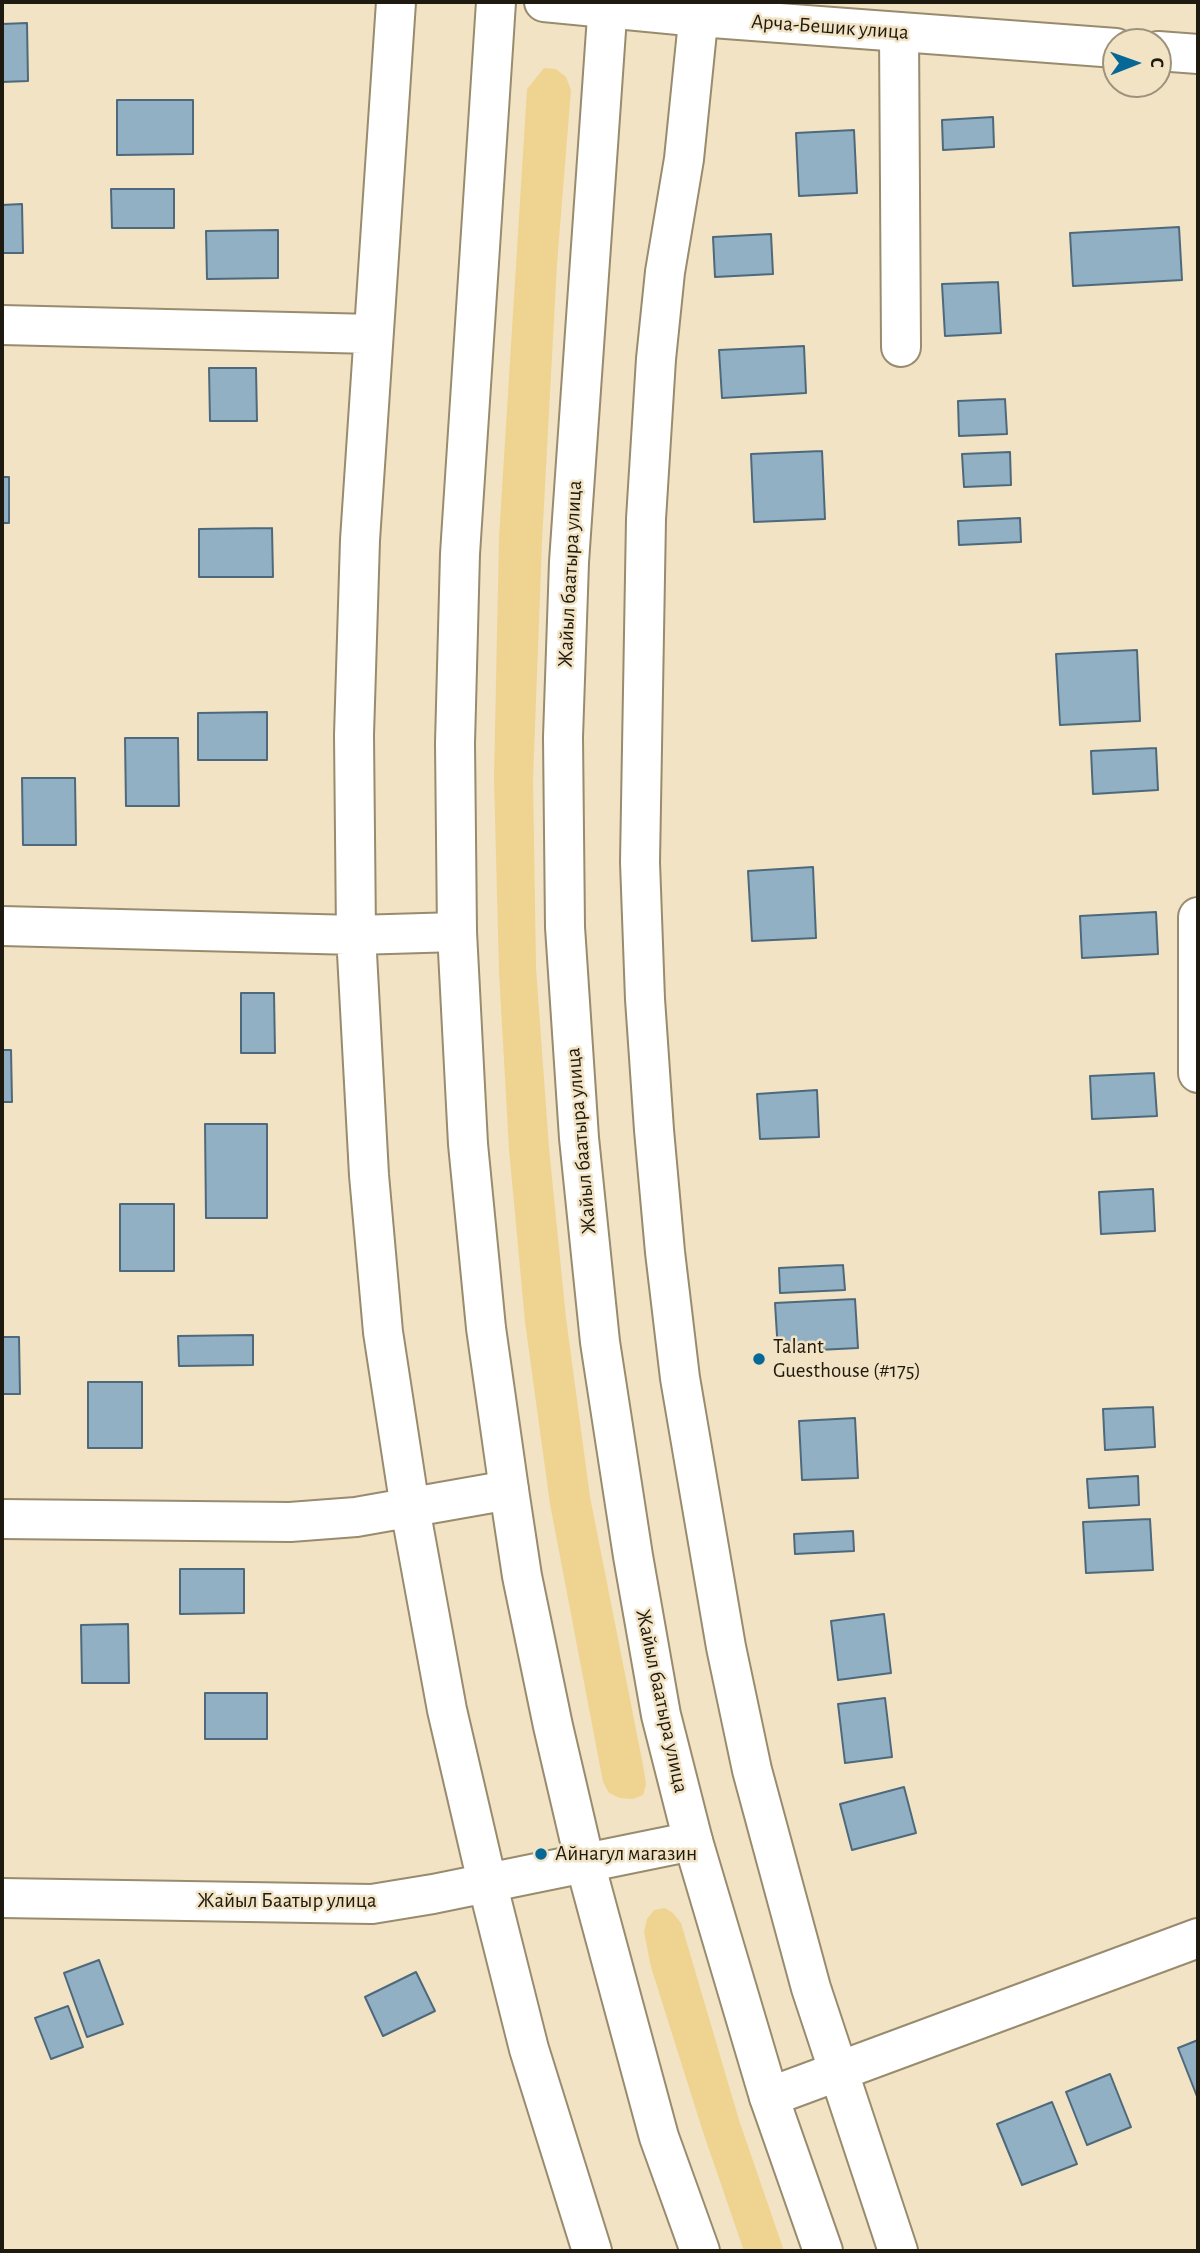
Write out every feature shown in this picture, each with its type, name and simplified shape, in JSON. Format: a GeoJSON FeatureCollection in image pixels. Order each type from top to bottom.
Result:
{"type":"FeatureCollection","features":[{"type":"Feature","properties":{"kind":"street"},"geometry":{"type":"LineString","coordinates":[[396,2],[360,540],[354,721],[356,935],[369,1175],[383,1332],[410,1508],[447,1710],[529,2049],[592,2251]]}},
{"type":"Feature","properties":{"kind":"street"},"geometry":{"type":"LineString","coordinates":[[496,2],[460,554],[455,743],[457,932],[468,1144],[486,1328],[522,1576],[536,1644],[585,1863],[659,2137],[700,2251]]}},
{"type":"Feature","properties":{"kind":"street","name":"Арча-Бешик улица"},"geometry":{"type":"LineString","coordinates":[[544,2],[699,10],[899,32],[1102,47]]}},
{"type":"Feature","properties":{"kind":"street","name":"Жайыл баатыра улица"},"geometry":{"type":"LineString","coordinates":[[608,5],[569,562],[563,737],[565,927],[579,1138],[600,1342],[661,1715],[693,1840],[769,2097],[823,2251]]}},
{"type":"Feature","properties":{"kind":"street"},"geometry":{"type":"LineString","coordinates":[[699,10],[684,159],[665,272],[656,359],[646,519],[640,862],[646,1025],[665,1252],[680,1378],[724,1634],[752,1770],[781,1880],[838,2073],[898,2251]]}},
{"type":"Feature","properties":{"kind":"street"},"geometry":{"type":"LineString","coordinates":[[899,32],[901,347]]}},
{"type":"Feature","properties":{"kind":"street"},"geometry":{"type":"LineString","coordinates":[[1172,52],[1198,54]]}},
{"type":"Feature","properties":{"kind":"street"},"geometry":{"type":"LineString","coordinates":[[2,325],[373,334]]}},
{"type":"Feature","properties":{"kind":"street"},"geometry":{"type":"LineString","coordinates":[[1198,917],[1198,1073]]}},
{"type":"Feature","properties":{"kind":"street"},"geometry":{"type":"LineString","coordinates":[[2,926],[356,935],[457,932]]}},
{"type":"Feature","properties":{"kind":"street"},"geometry":{"type":"LineString","coordinates":[[2,1519],[290,1522],[356,1517],[509,1490]]}},
{"type":"Feature","properties":{"kind":"street","name":"Жайыл Баатыр улица"},"geometry":{"type":"LineString","coordinates":[[2,1898],[372,1903],[693,1840]]}},
{"type":"Feature","properties":{"kind":"street"},"geometry":{"type":"LineString","coordinates":[[769,2097],[1198,1938]]}},
{"type":"Feature","properties":{"kind":"shaded area"},"geometry":{"type":"Polygon","coordinates":[[[544,68],[556,69],[566,77],[571,90],[557,264],[542,542],[533,779],[536,968],[549,1148],[566,1318],[590,1497],[646,1784],[643,1795],[633,1799],[620,1798],[609,1793],[603,1782],[550,1504],[525,1322],[509,1149],[499,972],[494,778],[499,537],[527,89],[544,68]]]}},
{"type":"Feature","properties":{"kind":"shaded area"},"geometry":{"type":"Polygon","coordinates":[[[665,1908],[681,1923],[739,2120],[784,2251],[744,2251],[651,1967],[644,1932],[647,1919],[654,1910],[665,1908]]]}},
{"type":"Feature","properties":{"kind":"building"},"geometry":{"type":"Polygon","coordinates":[[[27,23],[28,81],[2,82],[2,24],[27,23]]]}},
{"type":"Feature","properties":{"kind":"building"},"geometry":{"type":"Polygon","coordinates":[[[117,100],[193,100],[193,154],[117,155],[117,100]]]}},
{"type":"Feature","properties":{"kind":"building"},"geometry":{"type":"Polygon","coordinates":[[[993,117],[994,147],[943,150],[942,120],[993,117]]]}},
{"type":"Feature","properties":{"kind":"building"},"geometry":{"type":"Polygon","coordinates":[[[854,130],[857,193],[799,196],[796,133],[854,130]]]}},
{"type":"Feature","properties":{"kind":"building"},"geometry":{"type":"Polygon","coordinates":[[[111,189],[174,189],[174,228],[112,228],[111,189]]]}},
{"type":"Feature","properties":{"kind":"building"},"geometry":{"type":"Polygon","coordinates":[[[22,204],[23,253],[2,253],[2,205],[22,204]]]}},
{"type":"Feature","properties":{"kind":"building"},"geometry":{"type":"Polygon","coordinates":[[[1179,227],[1182,280],[1073,286],[1070,233],[1179,227]]]}},
{"type":"Feature","properties":{"kind":"building"},"geometry":{"type":"Polygon","coordinates":[[[278,230],[278,278],[207,279],[206,231],[278,230]]]}},
{"type":"Feature","properties":{"kind":"building"},"geometry":{"type":"Polygon","coordinates":[[[771,234],[773,274],[715,277],[713,237],[771,234]]]}},
{"type":"Feature","properties":{"kind":"building"},"geometry":{"type":"Polygon","coordinates":[[[998,282],[1001,333],[945,336],[942,284],[998,282]]]}},
{"type":"Feature","properties":{"kind":"building"},"geometry":{"type":"Polygon","coordinates":[[[804,346],[806,393],[722,398],[719,350],[804,346]]]}},
{"type":"Feature","properties":{"kind":"building"},"geometry":{"type":"Polygon","coordinates":[[[209,368],[256,368],[257,421],[210,421],[209,368]]]}},
{"type":"Feature","properties":{"kind":"building"},"geometry":{"type":"Polygon","coordinates":[[[1005,399],[1007,434],[959,436],[958,401],[1005,399]]]}},
{"type":"Feature","properties":{"kind":"building"},"geometry":{"type":"Polygon","coordinates":[[[822,451],[825,519],[754,522],[751,454],[822,451]]]}},
{"type":"Feature","properties":{"kind":"building"},"geometry":{"type":"Polygon","coordinates":[[[1010,452],[1011,485],[964,487],[962,454],[1010,452]]]}},
{"type":"Feature","properties":{"kind":"building"},"geometry":{"type":"Polygon","coordinates":[[[2,477],[9,477],[9,523],[2,523],[2,477]]]}},
{"type":"Feature","properties":{"kind":"building"},"geometry":{"type":"Polygon","coordinates":[[[1020,518],[1021,542],[959,545],[958,521],[1020,518]]]}},
{"type":"Feature","properties":{"kind":"building"},"geometry":{"type":"Polygon","coordinates":[[[272,528],[273,577],[199,577],[199,529],[272,528]]]}},
{"type":"Feature","properties":{"kind":"building"},"geometry":{"type":"Polygon","coordinates":[[[1137,650],[1140,721],[1060,725],[1056,654],[1137,650]]]}},
{"type":"Feature","properties":{"kind":"building"},"geometry":{"type":"Polygon","coordinates":[[[267,712],[267,760],[198,760],[198,713],[267,712]]]}},
{"type":"Feature","properties":{"kind":"building"},"geometry":{"type":"Polygon","coordinates":[[[125,738],[178,738],[179,806],[126,806],[125,738]]]}},
{"type":"Feature","properties":{"kind":"building"},"geometry":{"type":"Polygon","coordinates":[[[1156,748],[1158,790],[1093,794],[1091,751],[1156,748]]]}},
{"type":"Feature","properties":{"kind":"building"},"geometry":{"type":"Polygon","coordinates":[[[22,778],[75,778],[76,845],[23,845],[22,778]]]}},
{"type":"Feature","properties":{"kind":"building"},"geometry":{"type":"Polygon","coordinates":[[[813,867],[816,938],[752,941],[748,871],[813,867]]]}},
{"type":"Feature","properties":{"kind":"building"},"geometry":{"type":"Polygon","coordinates":[[[1156,912],[1158,954],[1082,958],[1080,916],[1156,912]]]}},
{"type":"Feature","properties":{"kind":"building"},"geometry":{"type":"Polygon","coordinates":[[[241,993],[274,993],[275,1053],[241,1053],[241,993]]]}},
{"type":"Feature","properties":{"kind":"building"},"geometry":{"type":"Polygon","coordinates":[[[2,1050],[11,1050],[12,1102],[2,1102],[2,1050]]]}},
{"type":"Feature","properties":{"kind":"building"},"geometry":{"type":"Polygon","coordinates":[[[1154,1073],[1157,1116],[1092,1119],[1090,1076],[1154,1073]]]}},
{"type":"Feature","properties":{"kind":"building"},"geometry":{"type":"Polygon","coordinates":[[[817,1090],[819,1137],[760,1139],[757,1094],[817,1090]]]}},
{"type":"Feature","properties":{"kind":"building"},"geometry":{"type":"Polygon","coordinates":[[[205,1124],[267,1124],[267,1218],[206,1218],[205,1124]]]}},
{"type":"Feature","properties":{"kind":"building"},"geometry":{"type":"Polygon","coordinates":[[[1153,1189],[1155,1231],[1101,1234],[1099,1192],[1153,1189]]]}},
{"type":"Feature","properties":{"kind":"building"},"geometry":{"type":"Polygon","coordinates":[[[120,1204],[174,1204],[174,1271],[120,1271],[120,1204]]]}},
{"type":"Feature","properties":{"kind":"building"},"geometry":{"type":"Polygon","coordinates":[[[843,1265],[845,1290],[780,1293],[779,1268],[843,1265]]]}},
{"type":"Feature","properties":{"kind":"building"},"geometry":{"type":"Polygon","coordinates":[[[855,1299],[858,1348],[778,1352],[775,1303],[855,1299]]]}},
{"type":"Feature","properties":{"kind":"building"},"geometry":{"type":"Polygon","coordinates":[[[253,1335],[253,1365],[179,1366],[178,1336],[253,1335]]]}},
{"type":"Feature","properties":{"kind":"building"},"geometry":{"type":"Polygon","coordinates":[[[2,1337],[19,1337],[20,1394],[2,1394],[2,1337]]]}},
{"type":"Feature","properties":{"kind":"building"},"geometry":{"type":"Polygon","coordinates":[[[88,1382],[142,1382],[142,1448],[88,1448],[88,1382]]]}},
{"type":"Feature","properties":{"kind":"building"},"geometry":{"type":"Polygon","coordinates":[[[1153,1407],[1155,1447],[1105,1450],[1103,1409],[1153,1407]]]}},
{"type":"Feature","properties":{"kind":"building"},"geometry":{"type":"Polygon","coordinates":[[[855,1418],[858,1478],[802,1480],[799,1421],[855,1418]]]}},
{"type":"Feature","properties":{"kind":"building"},"geometry":{"type":"Polygon","coordinates":[[[1138,1476],[1139,1505],[1089,1508],[1087,1479],[1138,1476]]]}},
{"type":"Feature","properties":{"kind":"building"},"geometry":{"type":"Polygon","coordinates":[[[1150,1519],[1153,1570],[1086,1573],[1083,1522],[1150,1519]]]}},
{"type":"Feature","properties":{"kind":"building"},"geometry":{"type":"Polygon","coordinates":[[[853,1531],[854,1551],[795,1554],[794,1534],[853,1531]]]}},
{"type":"Feature","properties":{"kind":"building"},"geometry":{"type":"Polygon","coordinates":[[[180,1569],[244,1569],[244,1613],[180,1614],[180,1569]]]}},
{"type":"Feature","properties":{"kind":"building"},"geometry":{"type":"Polygon","coordinates":[[[884,1614],[891,1673],[838,1680],[831,1621],[884,1614]]]}},
{"type":"Feature","properties":{"kind":"building"},"geometry":{"type":"Polygon","coordinates":[[[128,1624],[129,1683],[82,1683],[81,1625],[128,1624]]]}},
{"type":"Feature","properties":{"kind":"building"},"geometry":{"type":"Polygon","coordinates":[[[205,1693],[267,1693],[267,1739],[205,1739],[205,1693]]]}},
{"type":"Feature","properties":{"kind":"building"},"geometry":{"type":"Polygon","coordinates":[[[885,1698],[892,1757],[845,1763],[838,1704],[885,1698]]]}},
{"type":"Feature","properties":{"kind":"building"},"geometry":{"type":"Polygon","coordinates":[[[904,1787],[916,1833],[852,1850],[840,1804],[904,1787]]]}},
{"type":"Feature","properties":{"kind":"building"},"geometry":{"type":"Polygon","coordinates":[[[99,1960],[123,2024],[87,2037],[64,1973],[99,1960]]]}},
{"type":"Feature","properties":{"kind":"building"},"geometry":{"type":"Polygon","coordinates":[[[416,1972],[435,2011],[383,2036],[365,1997],[416,1972]]]}},
{"type":"Feature","properties":{"kind":"building"},"geometry":{"type":"Polygon","coordinates":[[[68,2006],[83,2047],[51,2059],[35,2018],[68,2006]]]}},
{"type":"Feature","properties":{"kind":"building"},"geometry":{"type":"Polygon","coordinates":[[[1198,2040],[1198,2099],[1178,2048],[1198,2040]]]}},
{"type":"Feature","properties":{"kind":"building"},"geometry":{"type":"Polygon","coordinates":[[[1110,2074],[1131,2127],[1087,2145],[1066,2092],[1110,2074]]]}},
{"type":"Feature","properties":{"kind":"building"},"geometry":{"type":"Polygon","coordinates":[[[1052,2102],[1077,2164],[1022,2185],[997,2124],[1052,2102]]]}},
{"type":"Feature","properties":{"kind":"place","name":"Talant Guesthouse (#175)"},"geometry":{"type":"Point","coordinates":[759,1359]}},
{"type":"Feature","properties":{"kind":"place","name":"Айнагул магазин"},"geometry":{"type":"Point","coordinates":[541,1854]}}]}
